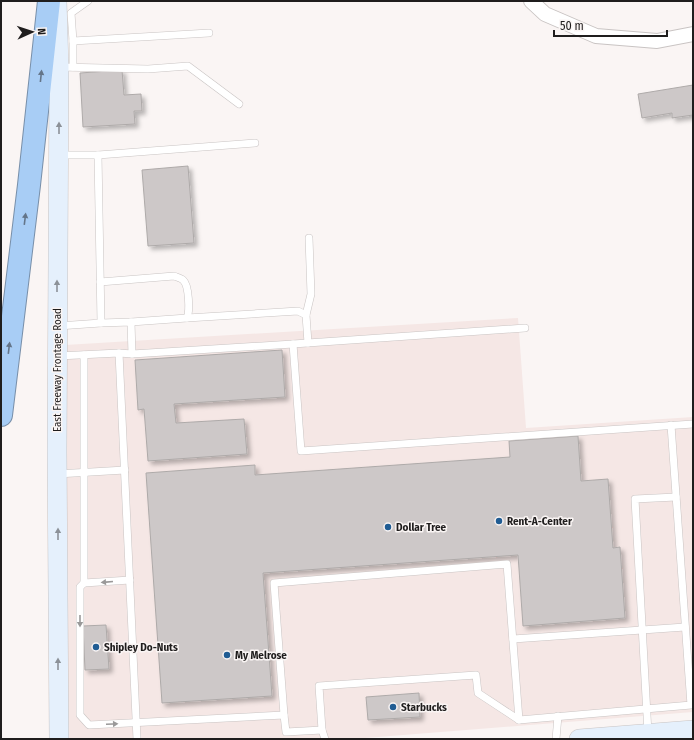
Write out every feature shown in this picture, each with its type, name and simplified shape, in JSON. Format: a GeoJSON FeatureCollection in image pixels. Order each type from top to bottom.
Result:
{"type":"FeatureCollection","features":[{"type":"Feature","properties":{"kind":"highway"},"geometry":{"type":"LineString","coordinates":[[1,415],[30,178],[49,1]]}},
{"type":"Feature","properties":{"kind":"main road","name":"East Freeway Frontage Road"},"geometry":{"type":"LineString","coordinates":[[57,1],[66,67],[58,155],[57,474],[59,739]]}},
{"type":"Feature","properties":{"kind":"main road"},"geometry":{"type":"LineString","coordinates":[[46,739],[58,703]]}},
{"type":"Feature","properties":{"kind":"main road"},"geometry":{"type":"LineString","coordinates":[[58,703],[71,739]]}},
{"type":"Feature","properties":{"kind":"main road"},"geometry":{"type":"LineString","coordinates":[[579,739],[693,730]]}},
{"type":"Feature","properties":{"kind":"street"},"geometry":{"type":"LineString","coordinates":[[531,1],[545,14],[596,36],[657,41],[693,34]]}},
{"type":"Feature","properties":{"kind":"lane"},"geometry":{"type":"LineString","coordinates":[[88,1],[71,13],[73,41],[66,67],[148,69],[188,66],[239,104]]}},
{"type":"Feature","properties":{"kind":"lane"},"geometry":{"type":"LineString","coordinates":[[73,41],[209,33]]}},
{"type":"Feature","properties":{"kind":"lane"},"geometry":{"type":"LineString","coordinates":[[58,155],[98,155],[255,143]]}},
{"type":"Feature","properties":{"kind":"lane"},"geometry":{"type":"LineString","coordinates":[[98,155],[101,323]]}},
{"type":"Feature","properties":{"kind":"lane"},"geometry":{"type":"LineString","coordinates":[[308,344],[306,315],[311,294],[309,238]]}},
{"type":"Feature","properties":{"kind":"lane"},"geometry":{"type":"LineString","coordinates":[[100,282],[174,276],[183,280],[187,286],[189,313],[187,318]]}},
{"type":"Feature","properties":{"kind":"lane"},"geometry":{"type":"LineString","coordinates":[[57,326],[298,311],[306,315]]}},
{"type":"Feature","properties":{"kind":"lane"},"geometry":{"type":"LineString","coordinates":[[131,322],[132,354]]}},
{"type":"Feature","properties":{"kind":"lane"},"geometry":{"type":"LineString","coordinates":[[58,356],[119,353],[132,354],[308,344],[525,328]]}},
{"type":"Feature","properties":{"kind":"lane"},"geometry":{"type":"LineString","coordinates":[[293,344],[300,451],[693,424]]}},
{"type":"Feature","properties":{"kind":"lane"},"geometry":{"type":"LineString","coordinates":[[119,353],[137,739]]}},
{"type":"Feature","properties":{"kind":"lane"},"geometry":{"type":"LineString","coordinates":[[84,355],[84,584]]}},
{"type":"Feature","properties":{"kind":"lane"},"geometry":{"type":"LineString","coordinates":[[325,739],[322,730],[319,686],[476,675],[478,693],[518,720],[691,705],[671,425]]}},
{"type":"Feature","properties":{"kind":"lane"},"geometry":{"type":"LineString","coordinates":[[57,474],[125,470]]}},
{"type":"Feature","properties":{"kind":"lane"},"geometry":{"type":"LineString","coordinates":[[648,734],[635,499],[676,497]]}},
{"type":"Feature","properties":{"kind":"lane"},"geometry":{"type":"LineString","coordinates":[[322,730],[286,732],[274,583],[507,564],[518,720]]}},
{"type":"Feature","properties":{"kind":"lane"},"geometry":{"type":"LineString","coordinates":[[130,580],[84,584],[80,587],[80,714],[89,724],[284,715]]}},
{"type":"Feature","properties":{"kind":"lane"},"geometry":{"type":"LineString","coordinates":[[512,639],[685,627]]}},
{"type":"Feature","properties":{"kind":"lane"},"geometry":{"type":"LineString","coordinates":[[556,739],[558,716]]}},
{"type":"Feature","properties":{"kind":"shaded area"},"geometry":{"type":"Polygon","coordinates":[[[518,318],[526,428],[693,417],[693,712],[353,739],[65,739],[65,345],[518,318]]]}},
{"type":"Feature","properties":{"kind":"building"},"geometry":{"type":"Polygon","coordinates":[[[122,70],[124,95],[141,94],[142,111],[134,111],[135,124],[83,127],[80,73],[122,70]]]}},
{"type":"Feature","properties":{"kind":"building"},"geometry":{"type":"Polygon","coordinates":[[[693,85],[693,115],[672,118],[672,113],[642,118],[638,94],[693,85]]]}},
{"type":"Feature","properties":{"kind":"building"},"geometry":{"type":"Polygon","coordinates":[[[188,166],[194,243],[148,246],[142,170],[188,166]]]}},
{"type":"Feature","properties":{"kind":"building"},"geometry":{"type":"Polygon","coordinates":[[[282,350],[285,397],[174,404],[176,423],[244,419],[247,454],[148,461],[144,409],[138,410],[135,360],[282,350]]]}},
{"type":"Feature","properties":{"kind":"building"},"geometry":{"type":"Polygon","coordinates":[[[578,436],[581,481],[608,479],[613,548],[620,547],[625,618],[523,626],[518,555],[263,573],[272,696],[162,703],[146,473],[255,465],[255,475],[510,457],[509,441],[578,436]]]}},
{"type":"Feature","properties":{"kind":"building","name":"Shipley Do-Nuts"},"geometry":{"type":"Polygon","coordinates":[[[106,625],[109,669],[85,670],[83,626],[106,625]]]}},
{"type":"Feature","properties":{"kind":"building","name":"Starbucks"},"geometry":{"type":"Polygon","coordinates":[[[419,693],[420,717],[368,720],[366,697],[419,693]]]}},
{"type":"Feature","properties":{"kind":"place","name":"Rent-A-Center"},"geometry":{"type":"Point","coordinates":[499,521]}},
{"type":"Feature","properties":{"kind":"place","name":"Dollar Tree"},"geometry":{"type":"Point","coordinates":[388,527]}},
{"type":"Feature","properties":{"kind":"place","name":"Shipley Do-Nuts"},"geometry":{"type":"Point","coordinates":[96,647]}},
{"type":"Feature","properties":{"kind":"place","name":"My Melrose"},"geometry":{"type":"Point","coordinates":[227,655]}},
{"type":"Feature","properties":{"kind":"place","name":"Starbucks"},"geometry":{"type":"Point","coordinates":[393,707]}}]}
